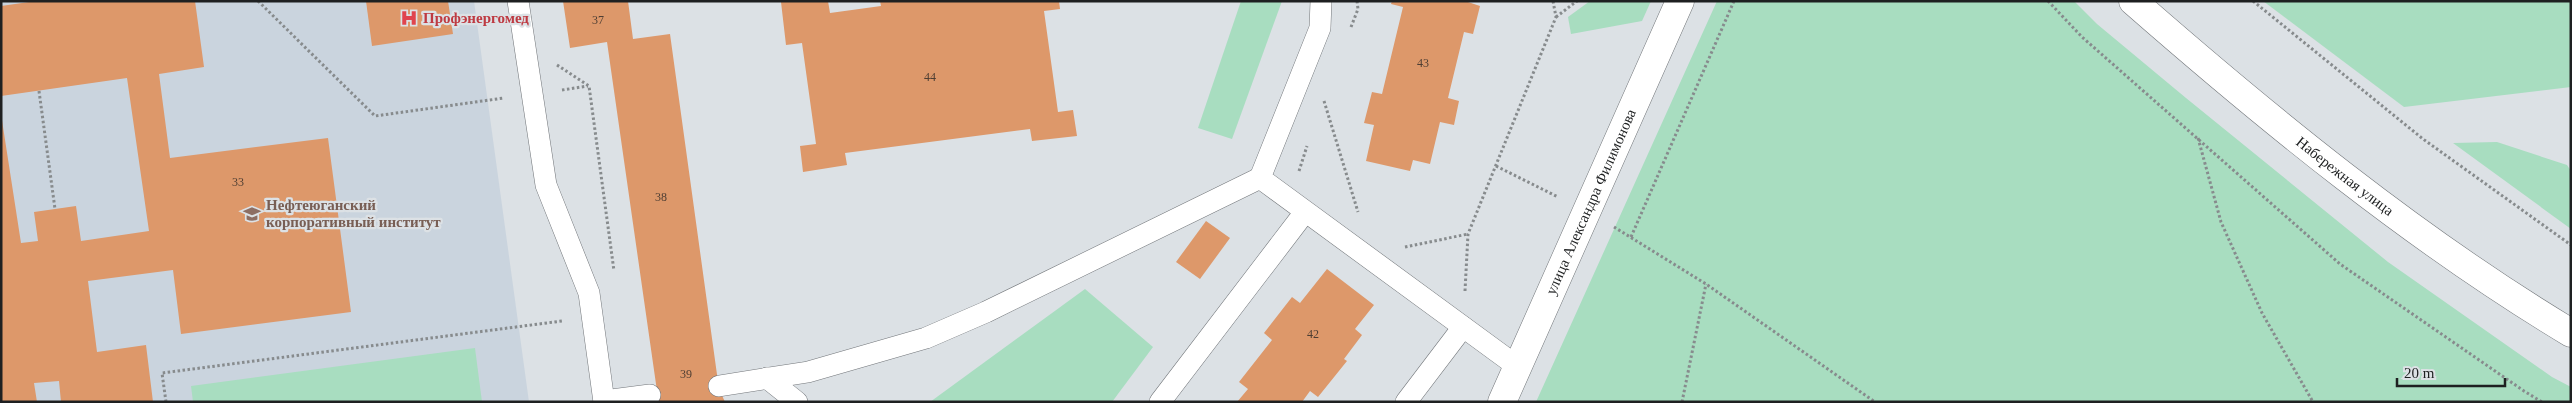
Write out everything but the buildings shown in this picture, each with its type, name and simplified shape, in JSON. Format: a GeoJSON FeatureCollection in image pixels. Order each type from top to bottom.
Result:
{"type":"FeatureCollection","features":[{"type":"Feature","properties":{"kind":"main road","name":"улица Александра Филимонова"},"geometry":{"type":"LineString","coordinates":[[1502,402],[1680,1]]}},
{"type":"Feature","properties":{"kind":"main road","name":"Набережная улица"},"geometry":{"type":"LineString","coordinates":[[2134,1],[2238,92],[2394,213],[2535,312],[2571,333]]}},
{"type":"Feature","properties":{"kind":"lane"},"geometry":{"type":"LineString","coordinates":[[518,1],[546,185],[589,293],[604,402],[650,395]]}},
{"type":"Feature","properties":{"kind":"lane"},"geometry":{"type":"LineString","coordinates":[[719,386],[808,372],[926,338],[986,312],[1260,178],[1320,28],[1321,1]]}},
{"type":"Feature","properties":{"kind":"lane"},"geometry":{"type":"LineString","coordinates":[[1260,178],[1518,367]]}},
{"type":"Feature","properties":{"kind":"lane"},"geometry":{"type":"LineString","coordinates":[[1160,402],[1306,212]]}},
{"type":"Feature","properties":{"kind":"lane"},"geometry":{"type":"LineString","coordinates":[[1406,402],[1463,327]]}},
{"type":"Feature","properties":{"kind":"lane"},"geometry":{"type":"LineString","coordinates":[[767,378],[797,402]]}},
{"type":"Feature","properties":{"kind":"path"},"geometry":{"type":"LineString","coordinates":[[258,1],[376,116],[589,86]]}},
{"type":"Feature","properties":{"kind":"path"},"geometry":{"type":"LineString","coordinates":[[1348,36],[1358,9],[1357,1]]}},
{"type":"Feature","properties":{"kind":"path"},"geometry":{"type":"LineString","coordinates":[[1553,1],[1556,16]]}},
{"type":"Feature","properties":{"kind":"path"},"geometry":{"type":"LineString","coordinates":[[1463,327],[1468,234],[1556,16],[1577,1]]}},
{"type":"Feature","properties":{"kind":"path"},"geometry":{"type":"LineString","coordinates":[[1631,238],[1734,1]]}},
{"type":"Feature","properties":{"kind":"path"},"geometry":{"type":"LineString","coordinates":[[2048,1],[2082,37],[2198,137],[2340,264],[2524,392],[2542,402]]}},
{"type":"Feature","properties":{"kind":"path"},"geometry":{"type":"LineString","coordinates":[[2253,1],[2423,140],[2571,244]]}},
{"type":"Feature","properties":{"kind":"path"},"geometry":{"type":"LineString","coordinates":[[554,63],[589,86],[615,274]]}},
{"type":"Feature","properties":{"kind":"path"},"geometry":{"type":"LineString","coordinates":[[39,91],[55,209]]}},
{"type":"Feature","properties":{"kind":"path"},"geometry":{"type":"LineString","coordinates":[[1323,98],[1360,220]]}},
{"type":"Feature","properties":{"kind":"path"},"geometry":{"type":"LineString","coordinates":[[2198,137],[2220,222],[2262,313],[2313,402]]}},
{"type":"Feature","properties":{"kind":"path"},"geometry":{"type":"LineString","coordinates":[[1496,166],[1562,199]]}},
{"type":"Feature","properties":{"kind":"path"},"geometry":{"type":"LineString","coordinates":[[1609,225],[1706,284],[1875,402]]}},
{"type":"Feature","properties":{"kind":"path"},"geometry":{"type":"LineString","coordinates":[[1395,249],[1468,234]]}},
{"type":"Feature","properties":{"kind":"path"},"geometry":{"type":"LineString","coordinates":[[1682,402],[1706,284]]}},
{"type":"Feature","properties":{"kind":"path"},"geometry":{"type":"LineString","coordinates":[[166,402],[162,373],[592,317]]}},
{"type":"Feature","properties":{"kind":"shaded area","name":"Нефтеюганский корпоративный институт"},"geometry":{"type":"Polygon","coordinates":[[[1,1],[474,1],[529,402],[1,402],[1,1]]]}},
{"type":"Feature","properties":{"kind":"green space"},"geometry":{"type":"Polygon","coordinates":[[[1241,1],[1282,1],[1232,139],[1198,128],[1241,1]]]}},
{"type":"Feature","properties":{"kind":"green space"},"geometry":{"type":"Polygon","coordinates":[[[1590,1],[1651,1],[1642,21],[1571,34],[1568,17],[1590,1]]]}},
{"type":"Feature","properties":{"kind":"green space"},"geometry":{"type":"Polygon","coordinates":[[[1717,1],[2074,1],[2097,24],[2186,98],[2388,262],[2552,377],[2571,387],[2571,402],[1536,402],[1717,1]]]}},
{"type":"Feature","properties":{"kind":"green space"},"geometry":{"type":"Polygon","coordinates":[[[2263,1],[2571,1],[2571,87],[2404,107],[2263,1]]]}},
{"type":"Feature","properties":{"kind":"green space"},"geometry":{"type":"Polygon","coordinates":[[[2497,142],[2567,165],[2571,171],[2571,229],[2453,143],[2497,142]]]}},
{"type":"Feature","properties":{"kind":"green space"},"geometry":{"type":"Polygon","coordinates":[[[1085,289],[1153,347],[1112,402],[930,402],[1085,289]]]}},
{"type":"Feature","properties":{"kind":"green space"},"geometry":{"type":"Polygon","coordinates":[[[475,348],[482,402],[193,402],[191,386],[475,348]]]}},
{"type":"Feature","properties":{"kind":"place","name":"Профэнергомед"},"geometry":{"type":"Point","coordinates":[409,18]}},
{"type":"Feature","properties":{"kind":"place","name":"Нефтеюганский корпоративный институт"},"geometry":{"type":"Point","coordinates":[252,214]}}]}
